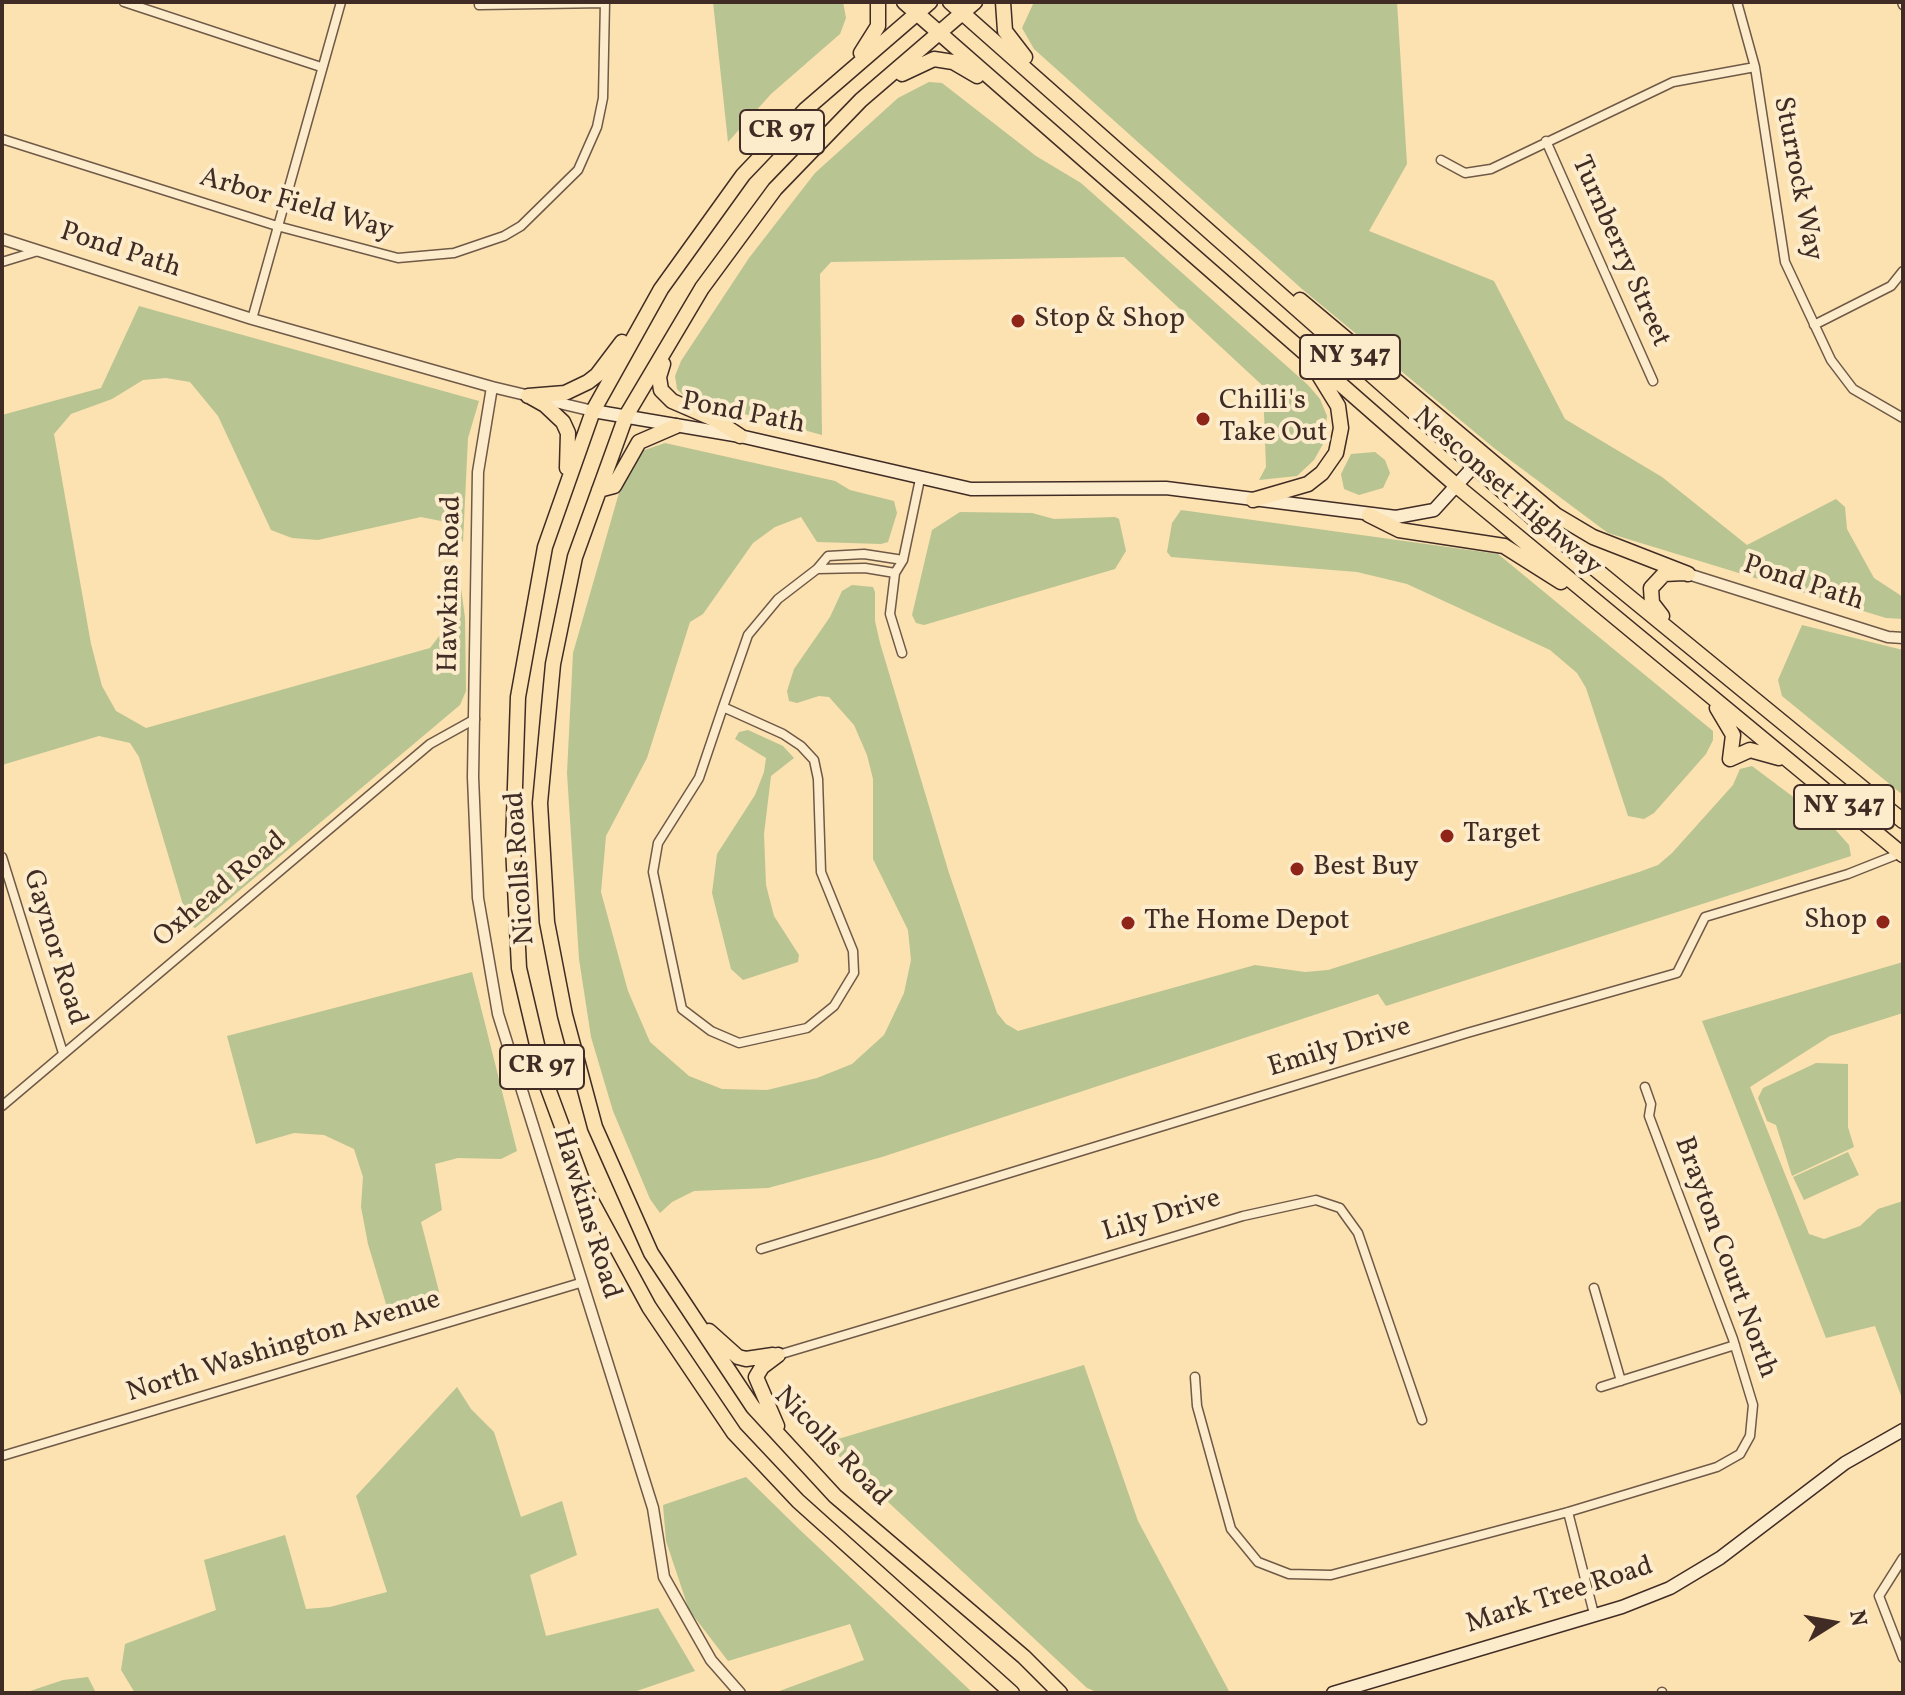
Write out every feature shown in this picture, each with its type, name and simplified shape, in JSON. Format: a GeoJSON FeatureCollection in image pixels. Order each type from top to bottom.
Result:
{"type":"FeatureCollection","features":[{"type":"Feature","properties":{"kind":"highway"},"geometry":{"type":"LineString","coordinates":[[848,72],[876,31],[878,2]]}},
{"type":"Feature","properties":{"kind":"highway","name":"Nesconset Highway"},"geometry":{"type":"LineString","coordinates":[[904,2],[1458,487],[1902,854]]}},
{"type":"Feature","properties":{"kind":"highway","name":"Nicolls Road"},"geometry":{"type":"LineString","coordinates":[[930,2],[794,120],[743,175],[693,241],[645,316],[593,411],[545,547],[529,622],[513,764],[513,846],[519,968],[546,1083],[586,1191],[635,1281],[734,1433],[798,1501],[1012,1693]]}},
{"type":"Feature","properties":{"kind":"highway","name":"Nesconset Highway"},"geometry":{"type":"LineString","coordinates":[[950,2],[1474,466],[1903,821]]}},
{"type":"Feature","properties":{"kind":"highway","name":"Nicolls Road"},"geometry":{"type":"LineString","coordinates":[[975,2],[861,100],[813,147],[754,215],[675,331],[626,416],[575,557],[553,664],[540,803],[547,922],[565,1015],[595,1127],[651,1253],[753,1407],[835,1496],[1024,1657],[1060,1693]]}},
{"type":"Feature","properties":{"kind":"highway"},"geometry":{"type":"LineString","coordinates":[[1003,2],[1001,16],[1007,36],[1083,119]]}},
{"type":"Feature","properties":{"kind":"highway"},"geometry":{"type":"LineString","coordinates":[[861,100],[918,64],[934,59],[959,64],[1009,95]]}},
{"type":"Feature","properties":{"kind":"highway"},"geometry":{"type":"LineString","coordinates":[[1227,245],[1269,274],[1556,515],[1593,537],[1688,574]]}},
{"type":"Feature","properties":{"kind":"highway"},"geometry":{"type":"LineString","coordinates":[[528,396],[565,393],[597,375],[645,316]]}},
{"type":"Feature","properties":{"kind":"highway"},"geometry":{"type":"LineString","coordinates":[[675,331],[659,377],[661,390],[686,410],[716,420],[740,436]]}},
{"type":"Feature","properties":{"kind":"highway"},"geometry":{"type":"LineString","coordinates":[[1253,500],[1308,484],[1322,473],[1336,453],[1341,428],[1338,406],[1303,350]]}},
{"type":"Feature","properties":{"kind":"highway"},"geometry":{"type":"LineString","coordinates":[[528,396],[555,413],[568,433],[565,490]]}},
{"type":"Feature","properties":{"kind":"highway"},"geometry":{"type":"LineString","coordinates":[[599,490],[614,486],[639,442],[676,426]]}},
{"type":"Feature","properties":{"kind":"highway"},"geometry":{"type":"LineString","coordinates":[[1369,515],[1399,530],[1504,546],[1544,573],[1584,594]]}},
{"type":"Feature","properties":{"kind":"highway"},"geometry":{"type":"LineString","coordinates":[[1683,641],[1654,608],[1650,593],[1664,574],[1688,574]]}},
{"type":"Feature","properties":{"kind":"highway"},"geometry":{"type":"LineString","coordinates":[[1709,696],[1733,735],[1730,759],[1755,750],[1787,760]]}},
{"type":"Feature","properties":{"kind":"highway"},"geometry":{"type":"LineString","coordinates":[[696,1320],[738,1357],[778,1355]]}},
{"type":"Feature","properties":{"kind":"highway"},"geometry":{"type":"LineString","coordinates":[[778,1355],[762,1367],[757,1383],[784,1441]]}},
{"type":"Feature","properties":{"kind":"highway"},"geometry":{"type":"LineString","coordinates":[[1024,1657],[1072,1693]]}},
{"type":"Feature","properties":{"kind":"highway"},"geometry":{"type":"LineString","coordinates":[[990,1673],[1004,1693]]}},
{"type":"Feature","properties":{"kind":"main road","name":"Pond Path"},"geometry":{"type":"LineString","coordinates":[[593,411],[740,436],[920,479],[986,490],[1166,488],[1369,515],[1404,517],[1428,513],[1458,487],[1474,466]]}},
{"type":"Feature","properties":{"kind":"main road","name":"Mark Tree Road"},"geometry":{"type":"LineString","coordinates":[[1333,1693],[1670,1588],[1708,1566],[1845,1463],[1903,1430]]}},
{"type":"Feature","properties":{"kind":"street"},"geometry":{"type":"LineString","coordinates":[[125,2],[321,67]]}},
{"type":"Feature","properties":{"kind":"street"},"geometry":{"type":"LineString","coordinates":[[252,319],[341,2]]}},
{"type":"Feature","properties":{"kind":"street","name":"Sturrock Way"},"geometry":{"type":"LineString","coordinates":[[1737,2],[1755,67],[1785,262],[1831,360],[1853,389],[1903,418]]}},
{"type":"Feature","properties":{"kind":"street"},"geometry":{"type":"LineString","coordinates":[[479,5],[605,3]]}},
{"type":"Feature","properties":{"kind":"street","name":"Arbor Field Way"},"geometry":{"type":"LineString","coordinates":[[2,139],[277,226],[398,258],[418,258],[468,249],[521,226],[578,170],[597,127],[604,81],[605,3]]}},
{"type":"Feature","properties":{"kind":"street"},"geometry":{"type":"LineString","coordinates":[[1441,160],[1465,173],[1491,169],[1673,82],[1755,67]]}},
{"type":"Feature","properties":{"kind":"street","name":"Turnberry Street"},"geometry":{"type":"LineString","coordinates":[[1546,141],[1653,381]]}},
{"type":"Feature","properties":{"kind":"street","name":"Pond Path"},"geometry":{"type":"LineString","coordinates":[[2,239],[252,319],[492,387],[593,411]]}},
{"type":"Feature","properties":{"kind":"street"},"geometry":{"type":"LineString","coordinates":[[2,262],[38,251]]}},
{"type":"Feature","properties":{"kind":"street"},"geometry":{"type":"LineString","coordinates":[[1814,325],[1891,286],[1903,271]]}},
{"type":"Feature","properties":{"kind":"street","name":"Hawkins Road"},"geometry":{"type":"LineString","coordinates":[[492,387],[478,472],[473,777],[478,898],[498,1014],[653,1508],[664,1577],[711,1660],[740,1693]]}},
{"type":"Feature","properties":{"kind":"street"},"geometry":{"type":"LineString","coordinates":[[902,653],[890,614],[895,573],[903,560],[920,479]]}},
{"type":"Feature","properties":{"kind":"street"},"geometry":{"type":"LineString","coordinates":[[839,555],[841,570]]}},
{"type":"Feature","properties":{"kind":"street"},"geometry":{"type":"LineString","coordinates":[[723,707],[783,734],[814,760],[818,779],[821,872],[827,894],[853,951],[854,973],[834,1006],[807,1028],[739,1043],[711,1031],[682,1009],[653,872],[658,843],[699,778],[723,707],[748,635],[778,599],[817,569],[828,556],[903,560]]}},
{"type":"Feature","properties":{"kind":"street"},"geometry":{"type":"LineString","coordinates":[[817,569],[865,568],[895,573]]}},
{"type":"Feature","properties":{"kind":"street","name":"Pond Path"},"geometry":{"type":"LineString","coordinates":[[1688,574],[1888,637],[1903,638]]}},
{"type":"Feature","properties":{"kind":"street","name":"Oxhead Road"},"geometry":{"type":"LineString","coordinates":[[2,1106],[430,744],[475,719]]}},
{"type":"Feature","properties":{"kind":"street","name":"Emily Drive"},"geometry":{"type":"LineString","coordinates":[[761,1249],[1467,1033],[1677,973],[1705,917],[1848,874],[1902,854]]}},
{"type":"Feature","properties":{"kind":"street","name":"Gaynor Road"},"geometry":{"type":"LineString","coordinates":[[2,857],[63,1053]]}},
{"type":"Feature","properties":{"kind":"street","name":"Brayton Court North"},"geometry":{"type":"LineString","coordinates":[[1568,1512],[1717,1467],[1740,1454],[1750,1436],[1753,1405],[1735,1345],[1649,1116],[1651,1104],[1645,1087]]}},
{"type":"Feature","properties":{"kind":"street","name":"Lily Drive"},"geometry":{"type":"LineString","coordinates":[[778,1355],[1243,1216],[1316,1200],[1340,1208],[1358,1233],[1422,1420]]}},
{"type":"Feature","properties":{"kind":"street","name":"North Washington Avenue"},"geometry":{"type":"LineString","coordinates":[[2,1456],[580,1283]]}},
{"type":"Feature","properties":{"kind":"street"},"geometry":{"type":"LineString","coordinates":[[1594,1288],[1621,1381]]}},
{"type":"Feature","properties":{"kind":"street"},"geometry":{"type":"LineString","coordinates":[[1601,1387],[1735,1345]]}},
{"type":"Feature","properties":{"kind":"street"},"geometry":{"type":"LineString","coordinates":[[1195,1377],[1197,1406],[1231,1529],[1258,1562],[1289,1574],[1331,1575],[1568,1512],[1594,1614]]}},
{"type":"Feature","properties":{"kind":"street"},"geometry":{"type":"LineString","coordinates":[[1903,1558],[1879,1596],[1903,1658]]}},
{"type":"Feature","properties":{"kind":"green space"},"geometry":{"type":"Polygon","coordinates":[[[713,2],[843,2],[846,18],[840,34],[771,94],[728,142],[713,2]]]}},
{"type":"Feature","properties":{"kind":"green space"},"geometry":{"type":"Polygon","coordinates":[[[1034,2],[1397,2],[1407,164],[1369,231],[1494,281],[1565,419],[1662,477],[1747,545],[1836,499],[1845,507],[1847,529],[1874,578],[1903,597],[1903,619],[1886,618],[1608,533],[1494,448],[1302,289],[1034,49],[1022,28],[1034,2]]]}},
{"type":"Feature","properties":{"kind":"green space"},"geometry":{"type":"Polygon","coordinates":[[[929,82],[942,83],[1036,156],[1081,183],[1308,385],[1320,399],[1327,416],[1323,444],[1314,460],[1297,476],[1259,480],[1266,467],[1263,386],[1124,257],[831,262],[820,274],[822,435],[686,398],[677,389],[675,376],[681,361],[749,258],[815,173],[898,98],[929,82]]]}},
{"type":"Feature","properties":{"kind":"green space"},"geometry":{"type":"Polygon","coordinates":[[[139,306],[479,401],[468,438],[463,542],[441,521],[421,517],[318,540],[292,538],[271,530],[218,416],[190,382],[166,378],[143,380],[112,399],[71,414],[54,434],[91,644],[102,686],[116,711],[146,728],[430,648],[443,631],[455,602],[459,573],[465,618],[466,691],[460,705],[195,928],[189,925],[139,757],[130,743],[99,736],[2,765],[2,415],[101,388],[139,306]]]}},
{"type":"Feature","properties":{"kind":"green space"},"geometry":{"type":"Polygon","coordinates":[[[665,443],[835,481],[850,490],[894,501],[897,513],[888,542],[881,544],[817,542],[801,517],[775,527],[753,543],[703,614],[690,622],[647,758],[606,836],[601,892],[628,991],[650,1042],[689,1076],[722,1089],[767,1090],[817,1078],[852,1064],[884,1035],[904,993],[911,960],[908,930],[873,859],[873,779],[867,755],[854,725],[829,697],[819,696],[797,703],[789,701],[787,691],[794,669],[830,617],[842,591],[852,585],[873,587],[875,592],[875,621],[880,643],[949,873],[997,1013],[1006,1024],[1018,1031],[1255,965],[1305,972],[1328,970],[1639,872],[1658,865],[1672,853],[1733,785],[1740,769],[1752,766],[1832,826],[1849,845],[1851,856],[1386,1006],[1378,994],[882,1157],[768,1188],[694,1191],[672,1202],[660,1213],[650,1199],[613,1111],[591,1037],[579,959],[567,773],[573,653],[625,472],[639,452],[665,443]]]}},
{"type":"Feature","properties":{"kind":"green space"},"geometry":{"type":"Polygon","coordinates":[[[1375,452],[1385,460],[1390,473],[1383,488],[1359,495],[1344,489],[1341,474],[1351,454],[1375,452]]]}},
{"type":"Feature","properties":{"kind":"green space"},"geometry":{"type":"Polygon","coordinates":[[[1181,510],[1498,554],[1713,731],[1713,740],[1706,754],[1654,813],[1644,819],[1628,816],[1586,688],[1577,673],[1550,650],[1407,584],[1357,572],[1171,557],[1167,552],[1172,523],[1181,510]]]}},
{"type":"Feature","properties":{"kind":"green space"},"geometry":{"type":"Polygon","coordinates":[[[960,512],[1032,513],[1054,519],[1115,517],[1119,519],[1126,551],[1115,569],[924,625],[916,623],[912,615],[932,530],[960,512]]]}},
{"type":"Feature","properties":{"kind":"green space"},"geometry":{"type":"Polygon","coordinates":[[[1802,625],[1903,650],[1903,795],[1782,696],[1778,680],[1802,625]]]}},
{"type":"Feature","properties":{"kind":"green space"},"geometry":{"type":"Polygon","coordinates":[[[748,730],[783,746],[794,758],[771,776],[764,834],[766,885],[774,916],[799,955],[798,962],[743,980],[731,969],[712,893],[717,854],[755,795],[764,772],[766,758],[735,739],[739,732],[748,730]]]}},
{"type":"Feature","properties":{"kind":"green space"},"geometry":{"type":"Polygon","coordinates":[[[1903,962],[1903,1013],[1830,1036],[1750,1087],[1809,1234],[1824,1239],[1860,1226],[1878,1209],[1903,1201],[1903,1401],[1875,1326],[1826,1338],[1702,1021],[1903,962]]]}},
{"type":"Feature","properties":{"kind":"green space"},"geometry":{"type":"Polygon","coordinates":[[[472,972],[517,1151],[501,1159],[458,1158],[435,1164],[442,1210],[421,1222],[443,1307],[392,1324],[368,1244],[361,1207],[363,1177],[354,1149],[324,1135],[294,1133],[256,1144],[227,1036],[472,972]]]}},
{"type":"Feature","properties":{"kind":"green space"},"geometry":{"type":"Polygon","coordinates":[[[1816,1063],[1848,1064],[1848,1127],[1854,1147],[1792,1176],[1776,1125],[1767,1121],[1758,1098],[1763,1088],[1816,1063]]]}},
{"type":"Feature","properties":{"kind":"green space"},"geometry":{"type":"Polygon","coordinates":[[[1848,1152],[1859,1175],[1804,1200],[1793,1177],[1848,1152]]]}},
{"type":"Feature","properties":{"kind":"green space"},"geometry":{"type":"Polygon","coordinates":[[[1084,1365],[1138,1521],[1230,1693],[1099,1693],[1087,1688],[825,1443],[1084,1365]]]}},
{"type":"Feature","properties":{"kind":"green space"},"geometry":{"type":"Polygon","coordinates":[[[457,1387],[471,1409],[494,1432],[521,1517],[562,1501],[577,1555],[530,1575],[546,1636],[658,1608],[695,1671],[631,1693],[135,1693],[121,1670],[125,1644],[216,1610],[204,1560],[285,1535],[306,1609],[330,1607],[387,1592],[356,1496],[457,1387]]]}},
{"type":"Feature","properties":{"kind":"green space"},"geometry":{"type":"Polygon","coordinates":[[[746,1477],[973,1693],[774,1693],[864,1660],[850,1624],[728,1661],[689,1610],[666,1541],[663,1505],[746,1477]]]}},
{"type":"Feature","properties":{"kind":"green space"},"geometry":{"type":"Polygon","coordinates":[[[88,1677],[96,1693],[24,1693],[63,1680],[88,1677]]]}},
{"type":"Feature","properties":{"kind":"place","name":"Stop & Shop"},"geometry":{"type":"Point","coordinates":[1018,321]}},
{"type":"Feature","properties":{"kind":"place","name":"Chilli's Take Out"},"geometry":{"type":"Point","coordinates":[1203,419]}},
{"type":"Feature","properties":{"kind":"place","name":"Target"},"geometry":{"type":"Point","coordinates":[1447,836]}},
{"type":"Feature","properties":{"kind":"place","name":"Best Buy"},"geometry":{"type":"Point","coordinates":[1297,869]}},
{"type":"Feature","properties":{"kind":"place","name":"Shop"},"geometry":{"type":"Point","coordinates":[1883,922]}},
{"type":"Feature","properties":{"kind":"place","name":"The Home Depot"},"geometry":{"type":"Point","coordinates":[1128,923]}}]}
